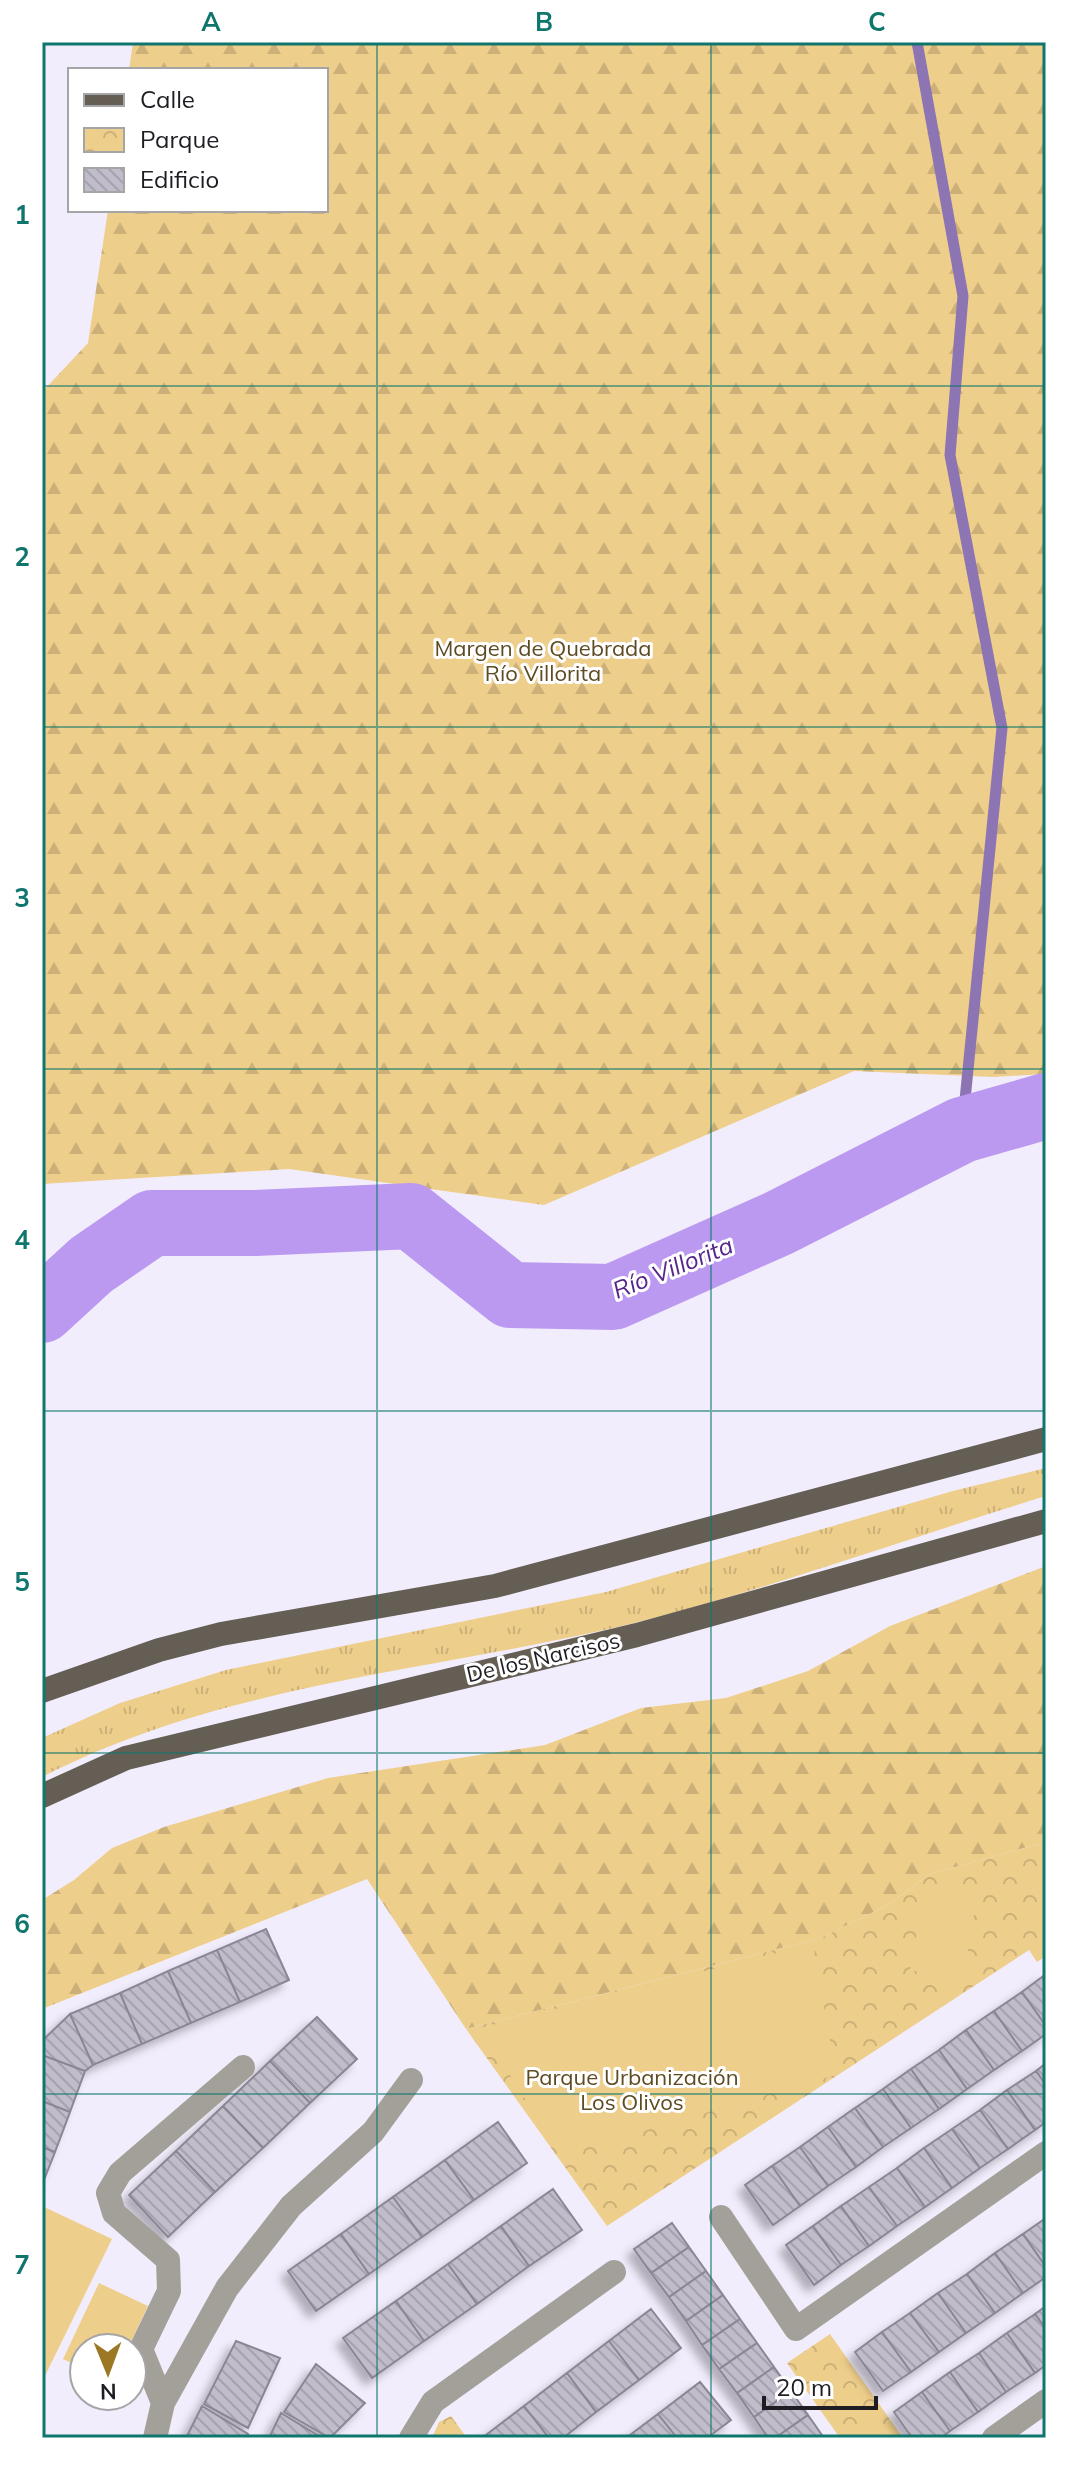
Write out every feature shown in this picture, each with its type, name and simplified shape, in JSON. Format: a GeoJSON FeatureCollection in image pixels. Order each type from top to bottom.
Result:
{"type":"FeatureCollection","features":[{"type":"Feature","properties":{"kind":"main road"},"geometry":{"type":"LineString","coordinates":[[42,1691],[159,1650],[221,1634],[495,1586],[1046,1439]]}},
{"type":"Feature","properties":{"kind":"main road","name":"De los Narcisos"},"geometry":{"type":"LineString","coordinates":[[42,1796],[126,1758],[637,1635],[1046,1521]]}},
{"type":"Feature","properties":{"kind":"street"},"geometry":{"type":"LineString","coordinates":[[163,2403],[141,2349],[169,2291],[168,2260],[114,2213],[108,2193],[120,2173],[243,2067]]}},
{"type":"Feature","properties":{"kind":"street"},"geometry":{"type":"LineString","coordinates":[[155,2438],[163,2403],[227,2288],[291,2206],[373,2132],[411,2080]]}},
{"type":"Feature","properties":{"kind":"street"},"geometry":{"type":"LineString","coordinates":[[721,2217],[796,2329],[1046,2153]]}},
{"type":"Feature","properties":{"kind":"street"},"geometry":{"type":"LineString","coordinates":[[411,2438],[433,2402],[614,2272]]}},
{"type":"Feature","properties":{"kind":"street"},"geometry":{"type":"LineString","coordinates":[[994,2438],[1046,2401]]}},
{"type":"Feature","properties":{"kind":"green space","name":"Margen de Quebrada Río Villorita"},"geometry":{"type":"Polygon","coordinates":[[[133,42],[1046,42],[1046,1074],[993,1077],[854,1071],[544,1205],[289,1169],[42,1184],[42,392],[88,343],[108,212],[328,212],[328,68],[129,68],[133,42]]]}},
{"type":"Feature","properties":{"kind":"green space"},"geometry":{"type":"Polygon","coordinates":[[[1046,1468],[1046,1496],[753,1590],[577,1636],[343,1681],[189,1718],[115,1744],[42,1777],[42,1738],[120,1703],[226,1670],[606,1592],[953,1491],[1046,1468]]]}},
{"type":"Feature","properties":{"kind":"green space"},"geometry":{"type":"Polygon","coordinates":[[[1046,1566],[1046,1842],[930,1874],[888,1905],[821,1938],[466,2029],[367,1879],[42,2009],[42,1900],[74,1880],[112,1848],[164,1827],[328,1778],[545,1745],[641,1708],[726,1698],[808,1671],[890,1626],[1046,1566]]]}},
{"type":"Feature","properties":{"kind":"green space","name":"Parque Urbanización Los Olivos"},"geometry":{"type":"Polygon","coordinates":[[[1046,1842],[1046,1956],[1037,1962],[1029,1950],[607,2226],[466,2029],[821,1938],[888,1905],[930,1874],[1046,1842]]]}},
{"type":"Feature","properties":{"kind":"green space"},"geometry":{"type":"Polygon","coordinates":[[[925,1888],[977,1897],[963,1980],[910,1970],[925,1888]]]}},
{"type":"Feature","properties":{"kind":"green space"},"geometry":{"type":"Polygon","coordinates":[[[813,1944],[836,2075],[561,2155],[480,2028],[813,1944]]]}},
{"type":"Feature","properties":{"kind":"green space"},"geometry":{"type":"Polygon","coordinates":[[[42,2206],[112,2239],[42,2382],[42,2206]]]}},
{"type":"Feature","properties":{"kind":"green space"},"geometry":{"type":"Polygon","coordinates":[[[99,2283],[148,2306],[136,2332],[76,2332],[99,2283]]]}},
{"type":"Feature","properties":{"kind":"green space"},"geometry":{"type":"Polygon","coordinates":[[[830,2334],[903,2438],[840,2438],[787,2363],[830,2334]]]}},
{"type":"Feature","properties":{"kind":"green space"},"geometry":{"type":"Polygon","coordinates":[[[451,2416],[467,2438],[432,2438],[439,2422],[451,2416]]]}},
{"type":"Feature","properties":{"kind":"building"},"geometry":{"type":"Polygon","coordinates":[[[266,1929],[289,1980],[240,2002],[217,1950],[266,1929]]]}},
{"type":"Feature","properties":{"kind":"building"},"geometry":{"type":"Polygon","coordinates":[[[217,1950],[240,2002],[191,2023],[168,1971],[217,1950]]]}},
{"type":"Feature","properties":{"kind":"building"},"geometry":{"type":"Polygon","coordinates":[[[168,1971],[191,2023],[142,2044],[120,1993],[168,1971]]]}},
{"type":"Feature","properties":{"kind":"building"},"geometry":{"type":"Polygon","coordinates":[[[1046,1974],[1046,2026],[1022,1992],[1046,1974]]]}},
{"type":"Feature","properties":{"kind":"building"},"geometry":{"type":"Polygon","coordinates":[[[1022,1992],[1046,2026],[1046,2034],[1022,2051],[994,2011],[1022,1992]]]}},
{"type":"Feature","properties":{"kind":"building"},"geometry":{"type":"Polygon","coordinates":[[[120,1993],[142,2044],[93,2065],[70,2014],[120,1993]]]}},
{"type":"Feature","properties":{"kind":"building"},"geometry":{"type":"Polygon","coordinates":[[[994,2011],[1022,2051],[994,2070],[966,2030],[994,2011]]]}},
{"type":"Feature","properties":{"kind":"building"},"geometry":{"type":"Polygon","coordinates":[[[70,2014],[93,2065],[85,2071],[42,2055],[42,2041],[70,2014]]]}},
{"type":"Feature","properties":{"kind":"building"},"geometry":{"type":"Polygon","coordinates":[[[317,2017],[357,2059],[310,2103],[270,2061],[317,2017]]]}},
{"type":"Feature","properties":{"kind":"building"},"geometry":{"type":"Polygon","coordinates":[[[966,2030],[994,2070],[967,2089],[939,2050],[966,2030]]]}},
{"type":"Feature","properties":{"kind":"building"},"geometry":{"type":"Polygon","coordinates":[[[939,2050],[967,2089],[939,2109],[911,2069],[939,2050]]]}},
{"type":"Feature","properties":{"kind":"building"},"geometry":{"type":"Polygon","coordinates":[[[42,2055],[85,2071],[70,2112],[42,2101],[42,2055]]]}},
{"type":"Feature","properties":{"kind":"building"},"geometry":{"type":"Polygon","coordinates":[[[270,2061],[310,2103],[263,2148],[223,2106],[270,2061]]]}},
{"type":"Feature","properties":{"kind":"building"},"geometry":{"type":"Polygon","coordinates":[[[1046,2063],[1046,2085],[1036,2071],[1046,2063]]]}},
{"type":"Feature","properties":{"kind":"building"},"geometry":{"type":"Polygon","coordinates":[[[911,2069],[939,2109],[911,2128],[883,2089],[911,2069]]]}},
{"type":"Feature","properties":{"kind":"building"},"geometry":{"type":"Polygon","coordinates":[[[1036,2071],[1046,2085],[1046,2122],[1035,2130],[1007,2090],[1036,2071]]]}},
{"type":"Feature","properties":{"kind":"building"},"geometry":{"type":"Polygon","coordinates":[[[883,2089],[911,2128],[883,2147],[855,2108],[883,2089]]]}},
{"type":"Feature","properties":{"kind":"building"},"geometry":{"type":"Polygon","coordinates":[[[1007,2090],[1035,2130],[1008,2149],[980,2110],[1007,2090]]]}},
{"type":"Feature","properties":{"kind":"building"},"geometry":{"type":"Polygon","coordinates":[[[42,2101],[70,2112],[55,2152],[42,2147],[42,2101]]]}},
{"type":"Feature","properties":{"kind":"building"},"geometry":{"type":"Polygon","coordinates":[[[223,2106],[263,2148],[215,2192],[176,2151],[223,2106]]]}},
{"type":"Feature","properties":{"kind":"building"},"geometry":{"type":"Polygon","coordinates":[[[855,2108],[883,2147],[856,2167],[828,2127],[855,2108]]]}},
{"type":"Feature","properties":{"kind":"building"},"geometry":{"type":"Polygon","coordinates":[[[980,2110],[1008,2149],[980,2168],[952,2129],[980,2110]]]}},
{"type":"Feature","properties":{"kind":"building"},"geometry":{"type":"Polygon","coordinates":[[[498,2122],[527,2163],[474,2200],[445,2160],[498,2122]]]}},
{"type":"Feature","properties":{"kind":"building"},"geometry":{"type":"Polygon","coordinates":[[[828,2127],[856,2167],[828,2186],[800,2147],[828,2127]]]}},
{"type":"Feature","properties":{"kind":"building"},"geometry":{"type":"Polygon","coordinates":[[[952,2129],[980,2168],[952,2188],[924,2148],[952,2129]]]}},
{"type":"Feature","properties":{"kind":"building"},"geometry":{"type":"Polygon","coordinates":[[[42,2147],[55,2152],[42,2185],[42,2147]]]}},
{"type":"Feature","properties":{"kind":"building"},"geometry":{"type":"Polygon","coordinates":[[[800,2147],[828,2186],[800,2206],[772,2166],[800,2147]]]}},
{"type":"Feature","properties":{"kind":"building"},"geometry":{"type":"Polygon","coordinates":[[[924,2148],[952,2188],[925,2207],[897,2168],[924,2148]]]}},
{"type":"Feature","properties":{"kind":"building"},"geometry":{"type":"Polygon","coordinates":[[[176,2151],[215,2192],[168,2237],[129,2195],[176,2151]]]}},
{"type":"Feature","properties":{"kind":"building"},"geometry":{"type":"Polygon","coordinates":[[[445,2160],[474,2200],[422,2237],[393,2197],[445,2160]]]}},
{"type":"Feature","properties":{"kind":"building"},"geometry":{"type":"Polygon","coordinates":[[[772,2166],[800,2206],[773,2225],[745,2185],[772,2166]]]}},
{"type":"Feature","properties":{"kind":"building"},"geometry":{"type":"Polygon","coordinates":[[[897,2168],[925,2207],[897,2226],[869,2187],[897,2168]]]}},
{"type":"Feature","properties":{"kind":"building"},"geometry":{"type":"Polygon","coordinates":[[[869,2187],[897,2226],[869,2246],[841,2206],[869,2187]]]}},
{"type":"Feature","properties":{"kind":"building"},"geometry":{"type":"Polygon","coordinates":[[[553,2189],[582,2230],[529,2266],[501,2226],[553,2189]]]}},
{"type":"Feature","properties":{"kind":"building"},"geometry":{"type":"Polygon","coordinates":[[[393,2197],[422,2237],[369,2274],[341,2234],[393,2197]]]}},
{"type":"Feature","properties":{"kind":"building"},"geometry":{"type":"Polygon","coordinates":[[[841,2206],[869,2246],[841,2265],[813,2226],[841,2206]]]}},
{"type":"Feature","properties":{"kind":"building"},"geometry":{"type":"Polygon","coordinates":[[[1046,2218],[1046,2267],[1023,2234],[1046,2218]]]}},
{"type":"Feature","properties":{"kind":"building"},"geometry":{"type":"Polygon","coordinates":[[[672,2223],[689,2247],[651,2273],[634,2249],[672,2223]]]}},
{"type":"Feature","properties":{"kind":"building"},"geometry":{"type":"Polygon","coordinates":[[[501,2226],[529,2266],[477,2304],[448,2264],[501,2226]]]}},
{"type":"Feature","properties":{"kind":"building"},"geometry":{"type":"Polygon","coordinates":[[[813,2226],[841,2265],[814,2285],[786,2245],[813,2226]]]}},
{"type":"Feature","properties":{"kind":"building"},"geometry":{"type":"Polygon","coordinates":[[[341,2234],[369,2274],[316,2311],[288,2271],[341,2234]]]}},
{"type":"Feature","properties":{"kind":"building"},"geometry":{"type":"Polygon","coordinates":[[[1023,2234],[1046,2267],[1046,2277],[1023,2293],[995,2253],[1023,2234]]]}},
{"type":"Feature","properties":{"kind":"building"},"geometry":{"type":"Polygon","coordinates":[[[689,2247],[706,2271],[669,2297],[651,2273],[689,2247]]]}},
{"type":"Feature","properties":{"kind":"building"},"geometry":{"type":"Polygon","coordinates":[[[995,2253],[1023,2293],[995,2313],[967,2274],[995,2253]]]}},
{"type":"Feature","properties":{"kind":"building"},"geometry":{"type":"Polygon","coordinates":[[[448,2264],[477,2304],[424,2341],[396,2301],[448,2264]]]}},
{"type":"Feature","properties":{"kind":"building"},"geometry":{"type":"Polygon","coordinates":[[[706,2271],[723,2295],[686,2321],[669,2297],[706,2271]]]}},
{"type":"Feature","properties":{"kind":"building"},"geometry":{"type":"Polygon","coordinates":[[[967,2274],[995,2313],[966,2333],[938,2293],[967,2274]]]}},
{"type":"Feature","properties":{"kind":"building"},"geometry":{"type":"Polygon","coordinates":[[[938,2293],[966,2333],[939,2352],[910,2313],[938,2293]]]}},
{"type":"Feature","properties":{"kind":"building"},"geometry":{"type":"Polygon","coordinates":[[[723,2295],[740,2319],[702,2345],[686,2321],[723,2295]]]}},
{"type":"Feature","properties":{"kind":"building"},"geometry":{"type":"Polygon","coordinates":[[[396,2301],[424,2341],[372,2378],[343,2338],[396,2301]]]}},
{"type":"Feature","properties":{"kind":"building"},"geometry":{"type":"Polygon","coordinates":[[[1046,2306],[1046,2329],[1035,2314],[1046,2306]]]}},
{"type":"Feature","properties":{"kind":"building"},"geometry":{"type":"Polygon","coordinates":[[[651,2309],[681,2348],[639,2380],[609,2341],[651,2309]]]}},
{"type":"Feature","properties":{"kind":"building"},"geometry":{"type":"Polygon","coordinates":[[[910,2313],[939,2352],[911,2372],[882,2332],[910,2313]]]}},
{"type":"Feature","properties":{"kind":"building"},"geometry":{"type":"Polygon","coordinates":[[[1035,2314],[1046,2329],[1046,2365],[1035,2373],[1007,2333],[1035,2314]]]}},
{"type":"Feature","properties":{"kind":"building"},"geometry":{"type":"Polygon","coordinates":[[[740,2319],[757,2343],[719,2369],[702,2345],[740,2319]]]}},
{"type":"Feature","properties":{"kind":"building"},"geometry":{"type":"Polygon","coordinates":[[[882,2332],[911,2372],[883,2391],[855,2352],[882,2332]]]}},
{"type":"Feature","properties":{"kind":"building"},"geometry":{"type":"Polygon","coordinates":[[[1007,2333],[1035,2373],[1006,2392],[979,2353],[1007,2333]]]}},
{"type":"Feature","properties":{"kind":"building"},"geometry":{"type":"Polygon","coordinates":[[[236,2341],[280,2358],[248,2428],[204,2404],[236,2341]]]}},
{"type":"Feature","properties":{"kind":"building"},"geometry":{"type":"Polygon","coordinates":[[[609,2341],[639,2380],[596,2412],[567,2373],[609,2341]]]}},
{"type":"Feature","properties":{"kind":"building"},"geometry":{"type":"Polygon","coordinates":[[[757,2343],[774,2367],[737,2393],[719,2369],[757,2343]]]}},
{"type":"Feature","properties":{"kind":"building"},"geometry":{"type":"Polygon","coordinates":[[[979,2353],[1006,2392],[978,2412],[950,2372],[979,2353]]]}},
{"type":"Feature","properties":{"kind":"building"},"geometry":{"type":"Polygon","coordinates":[[[316,2364],[365,2403],[330,2438],[284,2412],[316,2364]]]}},
{"type":"Feature","properties":{"kind":"building"},"geometry":{"type":"Polygon","coordinates":[[[774,2367],[791,2391],[754,2417],[737,2393],[774,2367]]]}},
{"type":"Feature","properties":{"kind":"building"},"geometry":{"type":"Polygon","coordinates":[[[950,2372],[978,2412],[950,2431],[922,2392],[950,2372]]]}},
{"type":"Feature","properties":{"kind":"building"},"geometry":{"type":"Polygon","coordinates":[[[567,2373],[596,2412],[563,2438],[549,2438],[524,2406],[567,2373]]]}},
{"type":"Feature","properties":{"kind":"building"},"geometry":{"type":"Polygon","coordinates":[[[700,2382],[731,2420],[707,2438],[677,2438],[658,2414],[700,2382]]]}},
{"type":"Feature","properties":{"kind":"building"},"geometry":{"type":"Polygon","coordinates":[[[791,2391],[808,2415],[775,2438],[768,2438],[754,2417],[791,2391]]]}},
{"type":"Feature","properties":{"kind":"building"},"geometry":{"type":"Polygon","coordinates":[[[922,2392],[950,2431],[941,2438],[912,2438],[894,2412],[922,2392]]]}},
{"type":"Feature","properties":{"kind":"building"},"geometry":{"type":"Polygon","coordinates":[[[202,2406],[248,2434],[246,2438],[186,2438],[202,2406]]]}},
{"type":"Feature","properties":{"kind":"building"},"geometry":{"type":"Polygon","coordinates":[[[524,2406],[549,2438],[482,2438],[524,2406]]]}},
{"type":"Feature","properties":{"kind":"building"},"geometry":{"type":"Polygon","coordinates":[[[281,2413],[322,2438],[269,2438],[281,2413]]]}},
{"type":"Feature","properties":{"kind":"building"},"geometry":{"type":"Polygon","coordinates":[[[658,2414],[677,2438],[626,2438],[658,2414]]]}},
{"type":"Feature","properties":{"kind":"building"},"geometry":{"type":"Polygon","coordinates":[[[808,2415],[824,2438],[775,2438],[808,2415]]]}},
{"type":"Feature","properties":{"kind":"waterway"},"geometry":{"type":"LineString","coordinates":[[917,42],[963,296],[950,455],[1002,728],[962,1130]]}},
{"type":"Feature","properties":{"kind":"waterway","name":"Río Villorita"},"geometry":{"type":"LineString","coordinates":[[42,1310],[91,1265],[152,1223],[255,1223],[411,1216],[510,1295],[613,1297],[779,1223],[962,1130],[1046,1106]]}}]}
